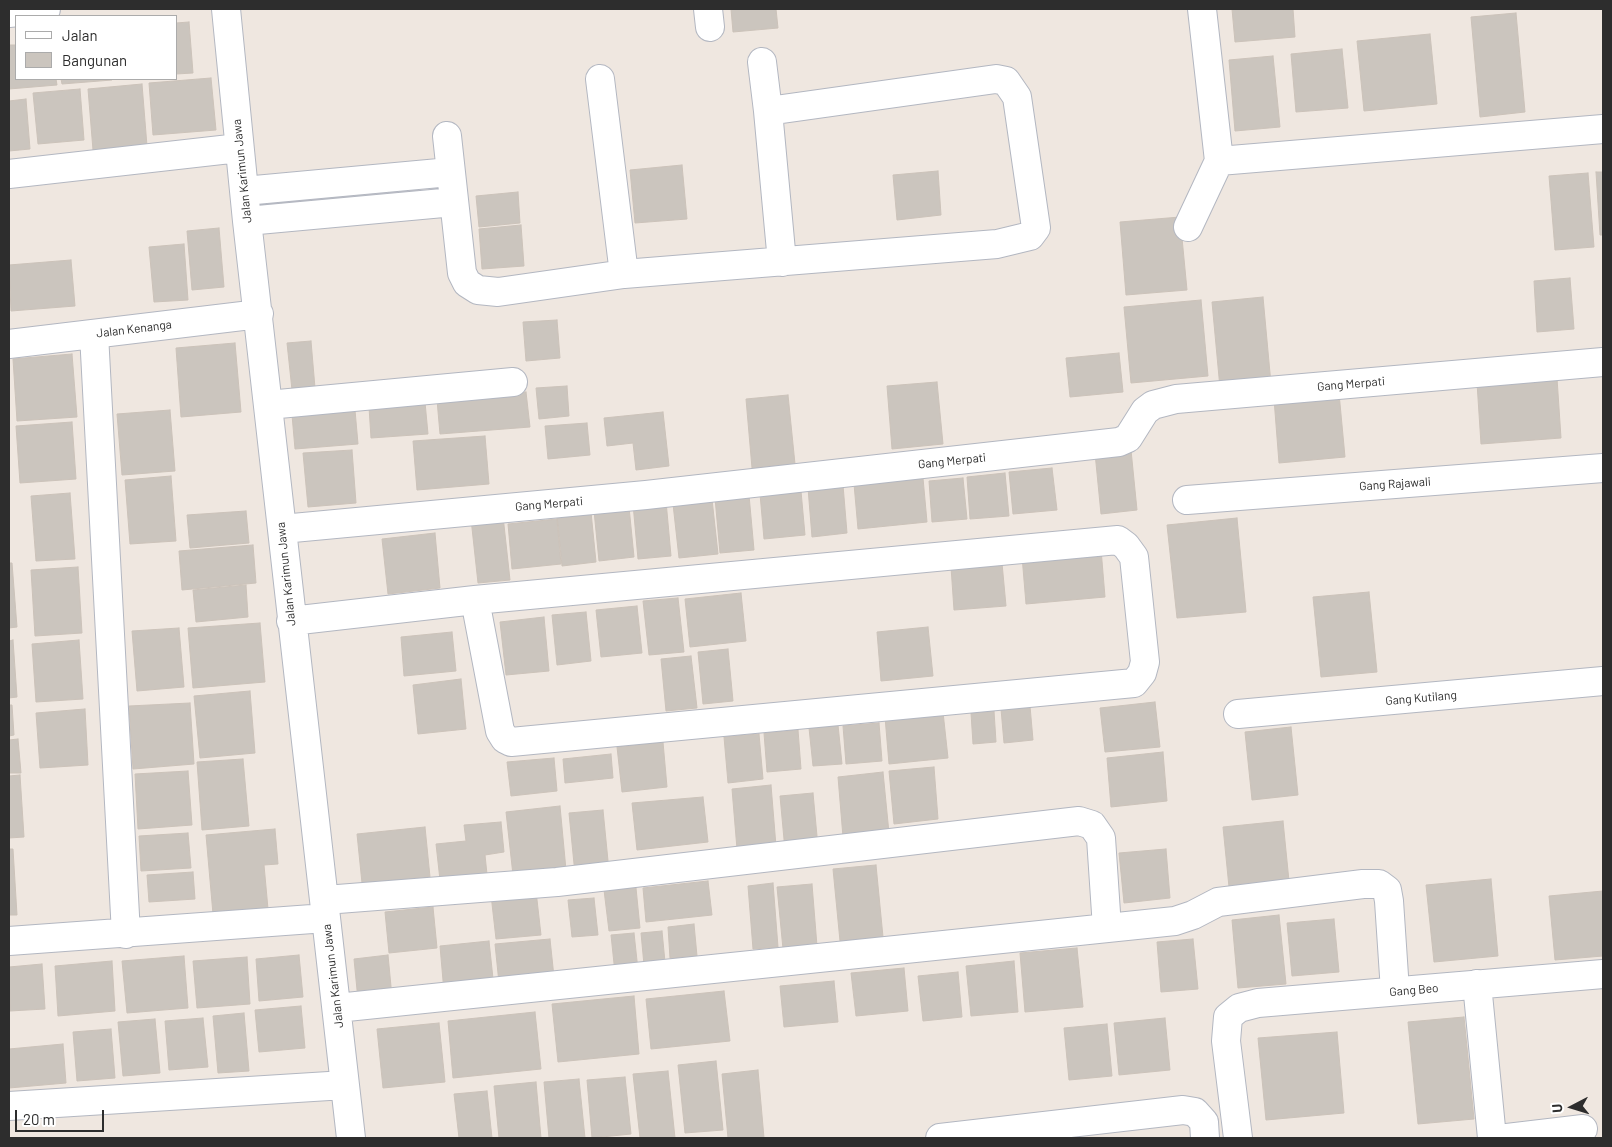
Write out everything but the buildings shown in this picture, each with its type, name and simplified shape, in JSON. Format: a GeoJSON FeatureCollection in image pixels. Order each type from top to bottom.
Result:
{"type":"FeatureCollection","features":[{"type":"Feature","properties":{"kind":"street"},"geometry":{"type":"LineString","coordinates":[[9,13],[46,9]]}},
{"type":"Feature","properties":{"kind":"street","name":"Jalan Karimun Jawa"},"geometry":{"type":"LineString","coordinates":[[226,9],[239,148],[259,314],[291,621],[326,909],[351,1138]]}},
{"type":"Feature","properties":{"kind":"street"},"geometry":{"type":"LineString","coordinates":[[1188,227],[1219,161],[1202,9]]}},
{"type":"Feature","properties":{"kind":"street"},"geometry":{"type":"LineString","coordinates":[[762,62],[782,262]]}},
{"type":"Feature","properties":{"kind":"street"},"geometry":{"type":"LineString","coordinates":[[600,79],[624,274]]}},
{"type":"Feature","properties":{"kind":"street"},"geometry":{"type":"LineString","coordinates":[[447,136],[462,273],[467,283],[478,290],[498,292],[624,274],[997,244],[1030,236],[1036,228],[1018,97],[1006,81],[996,79],[768,111]]}},
{"type":"Feature","properties":{"kind":"street"},"geometry":{"type":"LineString","coordinates":[[1219,161],[1603,129]]}},
{"type":"Feature","properties":{"kind":"street"},"geometry":{"type":"LineString","coordinates":[[9,174],[239,148]]}},
{"type":"Feature","properties":{"kind":"street"},"geometry":{"type":"LineString","coordinates":[[244,191],[450,172]]}},
{"type":"Feature","properties":{"kind":"street"},"geometry":{"type":"LineString","coordinates":[[247,221],[454,202]]}},
{"type":"Feature","properties":{"kind":"street","name":"Jalan Kenanga"},"geometry":{"type":"LineString","coordinates":[[9,344],[259,314]]}},
{"type":"Feature","properties":{"kind":"street"},"geometry":{"type":"LineString","coordinates":[[94,334],[126,934]]}},
{"type":"Feature","properties":{"kind":"street","name":"Gang Merpati"},"geometry":{"type":"LineString","coordinates":[[282,529],[646,495],[1119,442],[1128,438],[1145,411],[1153,405],[1176,399],[1603,362]]}},
{"type":"Feature","properties":{"kind":"street"},"geometry":{"type":"LineString","coordinates":[[268,405],[513,382]]}},
{"type":"Feature","properties":{"kind":"street","name":"Gang Rajawali"},"geometry":{"type":"LineString","coordinates":[[1187,500],[1603,468]]}},
{"type":"Feature","properties":{"kind":"street"},"geometry":{"type":"LineString","coordinates":[[291,621],[475,600],[1118,540],[1126,546],[1134,557],[1144,662],[1142,673],[1134,683],[511,742],[505,739],[500,731],[475,600]]}},
{"type":"Feature","properties":{"kind":"street","name":"Gang Kutilang"},"geometry":{"type":"LineString","coordinates":[[1238,714],[1603,681]]}},
{"type":"Feature","properties":{"kind":"street"},"geometry":{"type":"LineString","coordinates":[[9,941],[126,934],[1079,821],[1092,825],[1101,838],[1107,928]]}},
{"type":"Feature","properties":{"kind":"street"},"geometry":{"type":"LineString","coordinates":[[337,1008],[1174,921],[1193,915],[1218,902],[1363,884],[1379,884],[1386,890],[1390,901],[1395,992]]}},
{"type":"Feature","properties":{"kind":"street","name":"Gang Beo"},"geometry":{"type":"LineString","coordinates":[[1238,1138],[1226,1041],[1228,1018],[1239,1008],[1258,1004],[1603,974]]}},
{"type":"Feature","properties":{"kind":"street"},"geometry":{"type":"LineString","coordinates":[[1477,984],[1492,1138]]}},
{"type":"Feature","properties":{"kind":"street"},"geometry":{"type":"LineString","coordinates":[[9,1106],[346,1085]]}},
{"type":"Feature","properties":{"kind":"street"},"geometry":{"type":"LineString","coordinates":[[940,1138],[1183,1110],[1195,1112],[1204,1122],[1205,1138]]}},
{"type":"Feature","properties":{"kind":"street"},"geometry":{"type":"LineString","coordinates":[[1507,1138],[1583,1129]]}}]}
